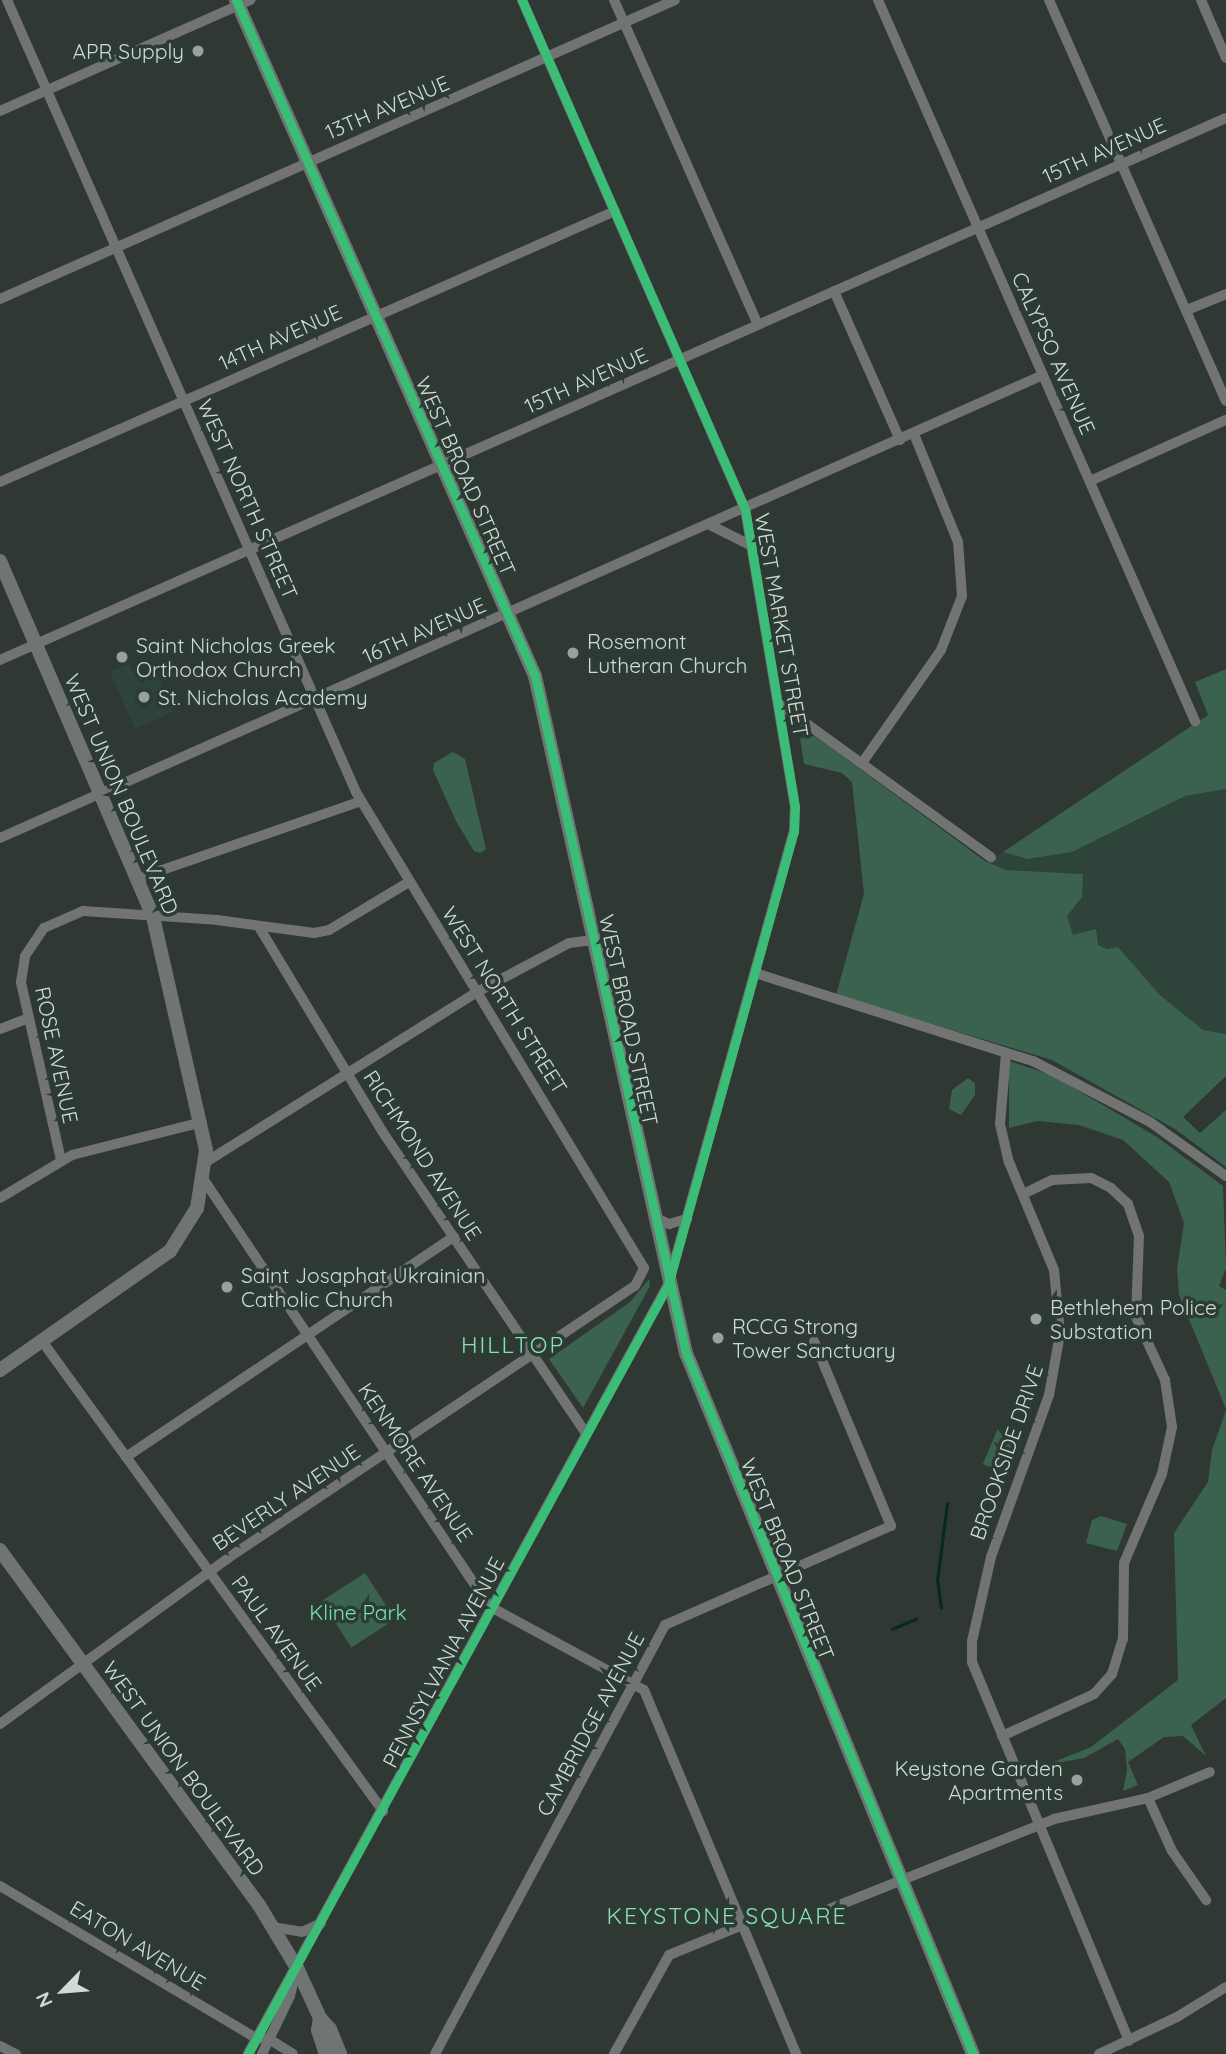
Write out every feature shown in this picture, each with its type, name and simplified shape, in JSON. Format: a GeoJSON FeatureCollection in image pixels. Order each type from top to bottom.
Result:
{"type":"FeatureCollection","features":[{"type":"Feature","properties":{"kind":"main road","name":"WEST BROAD STREET"},"geometry":{"type":"LineString","coordinates":[[242,2],[308,162],[508,614],[540,694],[668,1285],[686,1353],[973,2054]]}},
{"type":"Feature","properties":{"kind":"main road","name":"WEST UNION BOULEVARD"},"geometry":{"type":"LineString","coordinates":[[0,561],[103,794],[153,917],[202,1122],[206,1162],[204,1180],[191,1223],[170,1251],[0,1370]]}},
{"type":"Feature","properties":{"kind":"main road","name":"WEST UNION BOULEVARD"},"geometry":{"type":"LineString","coordinates":[[0,1550],[272,1927],[297,1968],[320,2018],[330,2029],[340,2054]]}},
{"type":"Feature","properties":{"kind":"main road","name":"WEST UNION BOULEVARD"},"geometry":{"type":"LineString","coordinates":[[320,2018],[318,2031],[326,2054]]}},
{"type":"Feature","properties":{"kind":"street","name":"WEST NORTH STREET"},"geometry":{"type":"LineString","coordinates":[[7,0],[361,801],[643,1261],[644,1274],[635,1286]]}},
{"type":"Feature","properties":{"kind":"street","name":"WEST MARKET STREET"},"geometry":{"type":"LineString","coordinates":[[522,0],[746,509],[796,815],[668,1285]]}},
{"type":"Feature","properties":{"kind":"street"},"geometry":{"type":"LineString","coordinates":[[614,0],[758,325]]}},
{"type":"Feature","properties":{"kind":"street","name":"13TH AVENUE"},"geometry":{"type":"LineString","coordinates":[[0,299],[674,0]]}},
{"type":"Feature","properties":{"kind":"street","name":"CALYPSO AVENUE"},"geometry":{"type":"LineString","coordinates":[[878,0],[1195,721]]}},
{"type":"Feature","properties":{"kind":"street"},"geometry":{"type":"LineString","coordinates":[[1049,0],[1226,401]]}},
{"type":"Feature","properties":{"kind":"street"},"geometry":{"type":"LineString","coordinates":[[1201,0],[1226,58]]}},
{"type":"Feature","properties":{"kind":"street"},"geometry":{"type":"LineString","coordinates":[[0,111],[242,2]]}},
{"type":"Feature","properties":{"kind":"street","name":"15TH AVENUE"},"geometry":{"type":"LineString","coordinates":[[0,660],[1226,118]]}},
{"type":"Feature","properties":{"kind":"street","name":"14TH AVENUE"},"geometry":{"type":"LineString","coordinates":[[0,482],[615,211]]}},
{"type":"Feature","properties":{"kind":"street"},"geometry":{"type":"LineString","coordinates":[[834,291],[900,440]]}},
{"type":"Feature","properties":{"kind":"street"},"geometry":{"type":"LineString","coordinates":[[1187,310],[1226,294]]}},
{"type":"Feature","properties":{"kind":"street","name":"16TH AVENUE"},"geometry":{"type":"LineString","coordinates":[[0,838],[1043,375]]}},
{"type":"Feature","properties":{"kind":"street"},"geometry":{"type":"LineString","coordinates":[[1090,481],[1226,420]]}},
{"type":"Feature","properties":{"kind":"street"},"geometry":{"type":"LineString","coordinates":[[862,763],[942,650],[962,596],[958,542],[914,434]]}},
{"type":"Feature","properties":{"kind":"street"},"geometry":{"type":"LineString","coordinates":[[710,525],[752,545]]}},
{"type":"Feature","properties":{"kind":"street"},"geometry":{"type":"LineString","coordinates":[[778,703],[991,857]]}},
{"type":"Feature","properties":{"kind":"street"},"geometry":{"type":"LineString","coordinates":[[139,878],[361,801]]}},
{"type":"Feature","properties":{"kind":"street","name":"ROSE AVENUE"},"geometry":{"type":"LineString","coordinates":[[61,1160],[27,1018],[22,969],[31,944],[44,928],[83,911],[217,920],[259,927],[324,932],[409,882]]}},
{"type":"Feature","properties":{"kind":"street","name":"RICHMOND AVENUE"},"geometry":{"type":"LineString","coordinates":[[259,927],[346,1071],[586,1433]]}},
{"type":"Feature","properties":{"kind":"street"},"geometry":{"type":"LineString","coordinates":[[206,1162],[346,1071],[477,992],[569,943],[594,940]]}},
{"type":"Feature","properties":{"kind":"street"},"geometry":{"type":"LineString","coordinates":[[755,973],[1033,1061],[1140,1116],[1226,1176]]}},
{"type":"Feature","properties":{"kind":"street"},"geometry":{"type":"LineString","coordinates":[[0,1029],[27,1018]]}},
{"type":"Feature","properties":{"kind":"street","name":"BROOKSIDE DRIVE"},"geometry":{"type":"LineString","coordinates":[[1002,1736],[972,1662],[972,1641],[991,1557],[1049,1395],[1058,1356],[1060,1313],[1054,1270],[1023,1194],[1000,1124],[1006,1053]]}},
{"type":"Feature","properties":{"kind":"street"},"geometry":{"type":"LineString","coordinates":[[0,1198],[61,1160],[202,1122]]}},
{"type":"Feature","properties":{"kind":"street"},"geometry":{"type":"LineString","coordinates":[[1023,1194],[1052,1180],[1091,1178],[1111,1188],[1128,1204],[1139,1236],[1136,1317],[1165,1380],[1172,1427],[1162,1474],[1124,1563],[1123,1639],[1112,1674],[1094,1694],[1002,1736],[1129,2041]]}},
{"type":"Feature","properties":{"kind":"street","name":"KENMORE AVENUE"},"geometry":{"type":"LineString","coordinates":[[204,1180],[492,1608],[644,1690],[796,2054]]}},
{"type":"Feature","properties":{"kind":"street"},"geometry":{"type":"LineString","coordinates":[[654,1217],[669,1224],[687,1219]]}},
{"type":"Feature","properties":{"kind":"street"},"geometry":{"type":"LineString","coordinates":[[126,1457],[454,1237]]}},
{"type":"Feature","properties":{"kind":"street","name":"PENNSYLVANIA AVENUE"},"geometry":{"type":"LineString","coordinates":[[248,2054],[323,1922],[668,1285]]}},
{"type":"Feature","properties":{"kind":"street","name":"BEVERLY AVENUE"},"geometry":{"type":"LineString","coordinates":[[0,1724],[210,1572],[385,1451],[635,1286]]}},
{"type":"Feature","properties":{"kind":"street","name":"PAUL AVENUE"},"geometry":{"type":"LineString","coordinates":[[42,1341],[383,1811]]}},
{"type":"Feature","properties":{"kind":"street","name":"CAMBRIDGE AVENUE"},"geometry":{"type":"LineString","coordinates":[[435,2054],[634,1685],[660,1631],[673,1619],[887,1530],[891,1521],[814,1341]]}},
{"type":"Feature","properties":{"kind":"street"},"geometry":{"type":"LineString","coordinates":[[822,1912],[1040,1824],[1078,1811],[1148,1798],[1210,1772]]}},
{"type":"Feature","properties":{"kind":"street"},"geometry":{"type":"LineString","coordinates":[[1148,1798],[1172,1851],[1206,1900]]}},
{"type":"Feature","properties":{"kind":"street","name":"EATON AVENUE"},"geometry":{"type":"LineString","coordinates":[[0,1886],[256,2038],[270,2039],[293,2054]]}},
{"type":"Feature","properties":{"kind":"street"},"geometry":{"type":"LineString","coordinates":[[272,1927],[302,1932],[323,1922]]}},
{"type":"Feature","properties":{"kind":"street"},"geometry":{"type":"LineString","coordinates":[[614,2054],[669,1955],[742,1925]]}},
{"type":"Feature","properties":{"kind":"street","name":"PENNSYLVANIA AVENUE"},"geometry":{"type":"LineString","coordinates":[[264,2053],[290,1996],[297,1968]]}},
{"type":"Feature","properties":{"kind":"street"},"geometry":{"type":"LineString","coordinates":[[1099,2054],[1129,2041],[1226,1987]]}},
{"type":"Feature","properties":{"kind":"street","name":"EATON AVENUE"},"geometry":{"type":"LineString","coordinates":[[256,2038],[264,2053]]}},
{"type":"Feature","properties":{"kind":"street"},"geometry":{"type":"LineString","coordinates":[[0,2046],[16,2054]]}},
{"type":"Feature","properties":{"kind":"shaded area","name":"St. Nicholas Academy"},"geometry":{"type":"Polygon","coordinates":[[[129,664],[140,683],[158,677],[173,712],[135,729],[110,672],[129,664]]]}},
{"type":"Feature","properties":{"kind":"shaded area"},"geometry":{"type":"Polygon","coordinates":[[[1226,789],[1226,1034],[1203,1030],[1160,995],[1118,947],[1107,949],[1073,936],[1067,915],[1082,897],[1082,874],[1006,870],[985,861],[1003,852],[1029,859],[1072,852],[1185,796],[1226,789]]]}},
{"type":"Feature","properties":{"kind":"green space"},"geometry":{"type":"Polygon","coordinates":[[[1226,669],[1226,789],[1185,796],[1072,852],[1028,859],[1003,852],[1208,715],[1195,682],[1226,669]]]}},
{"type":"Feature","properties":{"kind":"green space"},"geometry":{"type":"Polygon","coordinates":[[[815,736],[985,861],[1006,870],[1083,874],[1082,897],[1067,916],[1073,935],[1096,929],[1098,945],[1107,949],[1118,947],[1160,995],[1203,1030],[1226,1034],[1226,1076],[1183,1117],[1200,1133],[1226,1110],[1226,1167],[1175,1129],[1052,1060],[836,995],[864,894],[852,782],[842,773],[804,764],[800,738],[815,736]]]}},
{"type":"Feature","properties":{"kind":"green space"},"geometry":{"type":"Polygon","coordinates":[[[453,752],[465,759],[486,849],[480,853],[474,851],[456,821],[433,770],[434,763],[453,752]]]}},
{"type":"Feature","properties":{"kind":"green space"},"geometry":{"type":"Polygon","coordinates":[[[1009,1061],[1051,1075],[1103,1105],[1157,1137],[1223,1186],[1226,1268],[1219,1286],[1226,1290],[1226,1409],[1179,1295],[1177,1269],[1184,1223],[1169,1182],[1123,1140],[1079,1125],[1038,1121],[1009,1128],[1009,1061]]]}},
{"type":"Feature","properties":{"kind":"green space"},"geometry":{"type":"Polygon","coordinates":[[[968,1078],[975,1083],[975,1095],[961,1115],[949,1109],[952,1090],[968,1078]]]}},
{"type":"Feature","properties":{"kind":"green space"},"geometry":{"type":"Polygon","coordinates":[[[649,1279],[650,1286],[583,1408],[549,1359],[630,1302],[649,1279]]]}},
{"type":"Feature","properties":{"kind":"green space"},"geometry":{"type":"Polygon","coordinates":[[[1226,1410],[1226,1698],[1191,1725],[1206,1756],[1183,1736],[1164,1737],[1128,1762],[1138,1785],[1123,1791],[1127,1770],[1125,1749],[1118,1739],[1084,1758],[1046,1765],[1091,1747],[1178,1680],[1174,1533],[1208,1482],[1212,1450],[1226,1410]]]}},
{"type":"Feature","properties":{"kind":"green space"},"geometry":{"type":"Polygon","coordinates":[[[998,1428],[1022,1438],[1007,1474],[983,1464],[998,1428]]]}},
{"type":"Feature","properties":{"kind":"green space"},"geometry":{"type":"Polygon","coordinates":[[[1101,1516],[1127,1524],[1117,1551],[1086,1543],[1092,1520],[1101,1516]]]}},
{"type":"Feature","properties":{"kind":"green space","name":"Kline Park"},"geometry":{"type":"Polygon","coordinates":[[[365,1573],[395,1619],[351,1647],[321,1601],[365,1573]]]}},
{"type":"Feature","properties":{"kind":"waterway"},"geometry":{"type":"LineString","coordinates":[[941,1608],[937,1581],[947,1504]]}},
{"type":"Feature","properties":{"kind":"waterway"},"geometry":{"type":"LineString","coordinates":[[892,1629],[916,1619]]}},
{"type":"Feature","properties":{"kind":"cycle path"},"geometry":{"type":"LineString","coordinates":[[236,0],[535,676],[686,1353],[973,2054]]}},
{"type":"Feature","properties":{"kind":"cycle path"},"geometry":{"type":"LineString","coordinates":[[248,2054],[668,1285],[794,832],[795,807],[745,509],[522,0]]}},
{"type":"Feature","properties":{"kind":"place","name":"APR Supply"},"geometry":{"type":"Point","coordinates":[198,51]}},
{"type":"Feature","properties":{"kind":"place","name":"Rosemont Lutheran Church"},"geometry":{"type":"Point","coordinates":[573,653]}},
{"type":"Feature","properties":{"kind":"place","name":"Saint Nicholas Greek Orthodox Church"},"geometry":{"type":"Point","coordinates":[122,657]}},
{"type":"Feature","properties":{"kind":"place","name":"St. Nicholas Academy"},"geometry":{"type":"Point","coordinates":[144,697]}},
{"type":"Feature","properties":{"kind":"place","name":"Saint Josaphat Ukrainian Catholic Church"},"geometry":{"type":"Point","coordinates":[227,1287]}},
{"type":"Feature","properties":{"kind":"place","name":"Bethlehem Police Substation"},"geometry":{"type":"Point","coordinates":[1036,1319]}},
{"type":"Feature","properties":{"kind":"place","name":"RCCG Strong Tower Sanctuary"},"geometry":{"type":"Point","coordinates":[718,1338]}},
{"type":"Feature","properties":{"kind":"place","name":"Keystone Garden Apartments"},"geometry":{"type":"Point","coordinates":[1077,1780]}},
{"type":"Feature","properties":{"kind":"district","name":"HILLTOP"},"geometry":{"type":"Point","coordinates":[513,1345]}},
{"type":"Feature","properties":{"kind":"district","name":"KEYSTONE SQUARE"},"geometry":{"type":"Point","coordinates":[727,1916]}}]}
